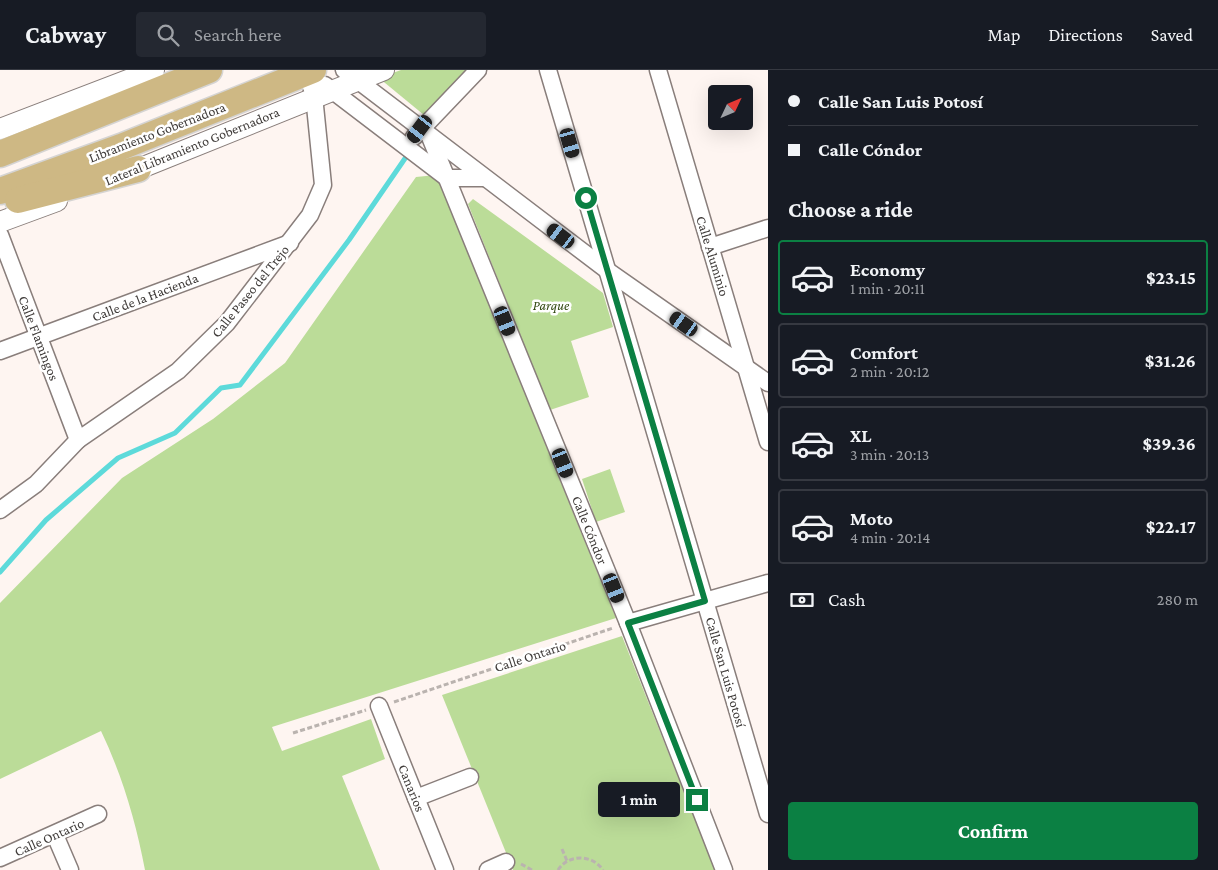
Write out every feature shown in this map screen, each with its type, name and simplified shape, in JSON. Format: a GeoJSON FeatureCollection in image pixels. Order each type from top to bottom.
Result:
{"type":"FeatureCollection","features":[{"type":"Feature","properties":{"kind":"highway"},"geometry":{"type":"LineString","coordinates":[[0,154],[209,70]]}},
{"type":"Feature","properties":{"kind":"highway","name":"Libramiento Gobernadora"},"geometry":{"type":"LineString","coordinates":[[0,191],[314,80]]}},
{"type":"Feature","properties":{"kind":"highway"},"geometry":{"type":"LineString","coordinates":[[0,205],[138,169]]}},
{"type":"Feature","properties":{"kind":"street"},"geometry":{"type":"LineString","coordinates":[[0,129],[154,70]]}},
{"type":"Feature","properties":{"kind":"street","name":"Lateral Libramiento Gobernadora"},"geometry":{"type":"LineString","coordinates":[[0,222],[138,169],[314,80],[384,70]]}},
{"type":"Feature","properties":{"kind":"street"},"geometry":{"type":"LineString","coordinates":[[406,147],[425,133],[478,70]]}},
{"type":"Feature","properties":{"kind":"street","name":"Calle San Luis Potosí"},"geometry":{"type":"LineString","coordinates":[[548,70],[768,814]]}},
{"type":"Feature","properties":{"kind":"street","name":"Calle Aluminio"},"geometry":{"type":"LineString","coordinates":[[658,70],[768,442]]}},
{"type":"Feature","properties":{"kind":"street"},"geometry":{"type":"LineString","coordinates":[[351,75],[608,271],[768,383]]}},
{"type":"Feature","properties":{"kind":"street"},"geometry":{"type":"LineString","coordinates":[[314,80],[447,178],[484,178]]}},
{"type":"Feature","properties":{"kind":"street","name":"Calle Paseo del Trejo"},"geometry":{"type":"LineString","coordinates":[[0,510],[36,484],[78,440],[178,371],[227,323],[310,215],[323,185],[314,80]]}},
{"type":"Feature","properties":{"kind":"street","name":"Calle Cóndor"},"geometry":{"type":"LineString","coordinates":[[425,133],[447,178],[628,623],[724,870]]}},
{"type":"Feature","properties":{"kind":"street"},"geometry":{"type":"LineString","coordinates":[[710,247],[768,228]]}},
{"type":"Feature","properties":{"kind":"street","name":"Calle Flamingos"},"geometry":{"type":"LineString","coordinates":[[0,235],[78,440]]}},
{"type":"Feature","properties":{"kind":"street","name":"Calle de la Hacienda"},"geometry":{"type":"LineString","coordinates":[[0,351],[290,242]]}},
{"type":"Feature","properties":{"kind":"street"},"geometry":{"type":"LineString","coordinates":[[628,623],[768,583]]}},
{"type":"Feature","properties":{"kind":"street","name":"Canarios"},"geometry":{"type":"LineString","coordinates":[[380,706],[445,870]]}},
{"type":"Feature","properties":{"kind":"street"},"geometry":{"type":"LineString","coordinates":[[416,798],[470,776]]}},
{"type":"Feature","properties":{"kind":"street","name":"Calle Ontario"},"geometry":{"type":"LineString","coordinates":[[0,858],[55,835],[98,814]]}},
{"type":"Feature","properties":{"kind":"street"},"geometry":{"type":"LineString","coordinates":[[55,835],[70,870]]}},
{"type":"Feature","properties":{"kind":"street"},"geometry":{"type":"LineString","coordinates":[[488,870],[513,863]]}},
{"type":"Feature","properties":{"kind":"path","name":"Calle Ontario"},"geometry":{"type":"LineString","coordinates":[[293,733],[628,623]]}},
{"type":"Feature","properties":{"kind":"path"},"geometry":{"type":"LineString","coordinates":[[562,848],[567,861]]}},
{"type":"Feature","properties":{"kind":"path"},"geometry":{"type":"LineString","coordinates":[[557,869],[567,861],[584,858],[593,861],[602,870]]}},
{"type":"Feature","properties":{"kind":"path"},"geometry":{"type":"LineString","coordinates":[[513,863],[532,870]]}},
{"type":"Feature","properties":{"kind":"green space"},"geometry":{"type":"Polygon","coordinates":[[[401,70],[468,70],[424,115],[379,78],[401,70]]]}},
{"type":"Feature","properties":{"kind":"green space"},"geometry":{"type":"Polygon","coordinates":[[[436,175],[616,618],[272,727],[282,751],[371,719],[385,759],[342,776],[380,870],[145,870],[127,799],[101,731],[0,779],[0,603],[122,478],[213,419],[285,363],[416,177],[436,175]]]}},
{"type":"Feature","properties":{"kind":"green space","name":"Parque"},"geometry":{"type":"Polygon","coordinates":[[[473,199],[603,293],[613,327],[571,341],[589,397],[550,410],[468,204],[473,199]]]}},
{"type":"Feature","properties":{"kind":"green space"},"geometry":{"type":"Polygon","coordinates":[[[610,469],[625,512],[596,522],[582,479],[610,469]]]}},
{"type":"Feature","properties":{"kind":"green space"},"geometry":{"type":"Polygon","coordinates":[[[622,636],[715,870],[513,870],[442,695],[622,636]]]}},
{"type":"Feature","properties":{"kind":"waterway"},"geometry":{"type":"LineString","coordinates":[[0,572],[46,520],[118,458],[175,433],[221,388],[240,385],[349,240],[406,157]]}},
{"type":"Feature","properties":{"kind":"route"},"geometry":{"type":"LineString","coordinates":[[586,198],[705,601],[628,623],[697,800]]}}]}
